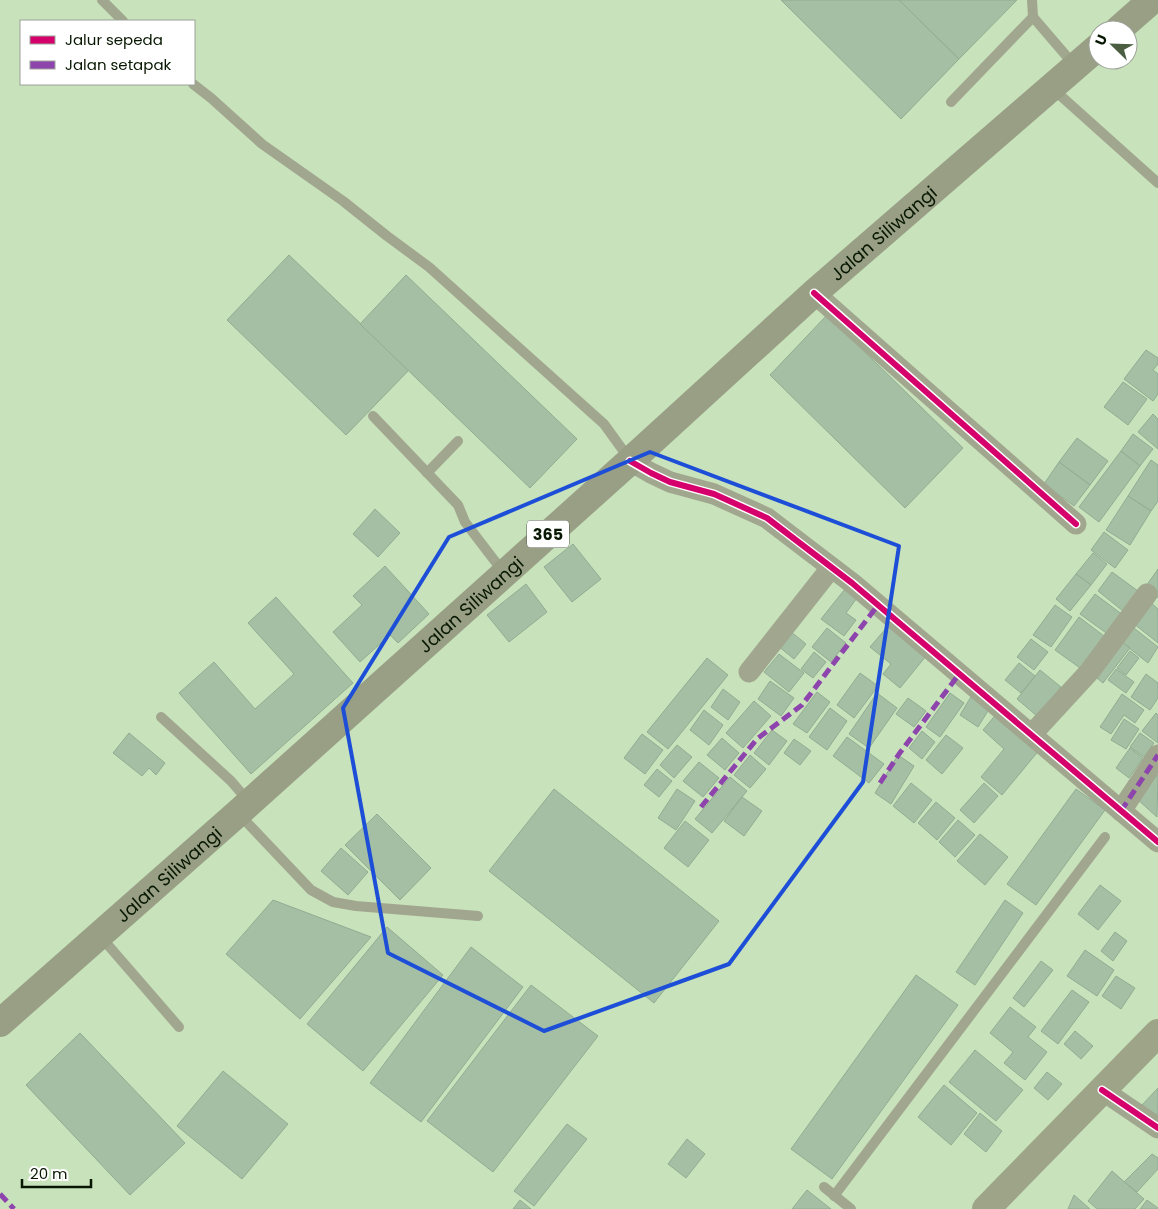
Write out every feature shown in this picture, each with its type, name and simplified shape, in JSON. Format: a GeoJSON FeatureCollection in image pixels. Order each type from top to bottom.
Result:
{"type":"FeatureCollection","features":[{"type":"Feature","properties":{"kind":"main road"},"geometry":{"type":"LineString","coordinates":[[1129,20],[1150,1]]}},
{"type":"Feature","properties":{"kind":"main road","name":"Jalan Siliwangi"},"geometry":{"type":"LineString","coordinates":[[0,1023],[244,808],[814,293],[1088,56]]}},
{"type":"Feature","properties":{"kind":"main road"},"geometry":{"type":"LineString","coordinates":[[986,1209],[1158,1033]]}},
{"type":"Feature","properties":{"kind":"street"},"geometry":{"type":"LineString","coordinates":[[814,293],[1076,524]]}},
{"type":"Feature","properties":{"kind":"street"},"geometry":{"type":"LineString","coordinates":[[630,461],[670,482],[714,494],[767,518],[852,583],[1158,842]]}},
{"type":"Feature","properties":{"kind":"street"},"geometry":{"type":"LineString","coordinates":[[749,672],[831,568]]}},
{"type":"Feature","properties":{"kind":"street"},"geometry":{"type":"LineString","coordinates":[[1032,734],[1090,671],[1146,594]]}},
{"type":"Feature","properties":{"kind":"street"},"geometry":{"type":"LineString","coordinates":[[1121,811],[1158,755]]}},
{"type":"Feature","properties":{"kind":"street"},"geometry":{"type":"LineString","coordinates":[[1102,1090],[1158,1128]]}},
{"type":"Feature","properties":{"kind":"lane"},"geometry":{"type":"LineString","coordinates":[[102,0],[121,20]]}},
{"type":"Feature","properties":{"kind":"lane"},"geometry":{"type":"LineString","coordinates":[[1032,0],[1033,17],[1075,67]]}},
{"type":"Feature","properties":{"kind":"lane"},"geometry":{"type":"LineString","coordinates":[[951,102],[1033,17]]}},
{"type":"Feature","properties":{"kind":"lane"},"geometry":{"type":"LineString","coordinates":[[194,85],[262,144],[343,200],[429,267],[604,424],[630,461]]}},
{"type":"Feature","properties":{"kind":"lane"},"geometry":{"type":"LineString","coordinates":[[1051,88],[1158,184]]}},
{"type":"Feature","properties":{"kind":"lane"},"geometry":{"type":"LineString","coordinates":[[373,416],[458,505],[465,522],[505,573]]}},
{"type":"Feature","properties":{"kind":"lane"},"geometry":{"type":"LineString","coordinates":[[427,473],[458,441]]}},
{"type":"Feature","properties":{"kind":"lane"},"geometry":{"type":"LineString","coordinates":[[161,717],[231,781],[244,808],[311,890],[333,902],[356,906],[478,916]]}},
{"type":"Feature","properties":{"kind":"lane"},"geometry":{"type":"LineString","coordinates":[[834,1196],[1105,837]]}},
{"type":"Feature","properties":{"kind":"lane"},"geometry":{"type":"LineString","coordinates":[[99,935],[179,1027]]}},
{"type":"Feature","properties":{"kind":"lane"},"geometry":{"type":"LineString","coordinates":[[824,1187],[851,1209]]}},
{"type":"Feature","properties":{"kind":"highlighted area"},"geometry":{"type":"Polygon","coordinates":[[[650,452],[899,546],[863,782],[729,964],[544,1031],[388,953],[343,708],[449,537],[650,452]]]}},
{"type":"Feature","properties":{"kind":"building"},"geometry":{"type":"Polygon","coordinates":[[[781,0],[899,0],[959,59],[901,119],[781,0]]]}},
{"type":"Feature","properties":{"kind":"building"},"geometry":{"type":"Polygon","coordinates":[[[899,0],[1017,0],[959,59],[899,0]]]}},
{"type":"Feature","properties":{"kind":"building"},"geometry":{"type":"Polygon","coordinates":[[[289,255],[409,370],[346,435],[227,320],[289,255]]]}},
{"type":"Feature","properties":{"kind":"building"},"geometry":{"type":"Polygon","coordinates":[[[406,275],[577,439],[530,488],[360,324],[406,275]]]}},
{"type":"Feature","properties":{"kind":"building"},"geometry":{"type":"Polygon","coordinates":[[[827,315],[963,448],[905,508],[770,375],[827,315]]]}},
{"type":"Feature","properties":{"kind":"building"},"geometry":{"type":"Polygon","coordinates":[[[1146,350],[1158,358],[1158,364],[1153,370],[1158,374],[1158,394],[1153,401],[1124,379],[1146,350]]]}},
{"type":"Feature","properties":{"kind":"building"},"geometry":{"type":"Polygon","coordinates":[[[1123,382],[1147,399],[1128,425],[1104,407],[1123,382]]]}},
{"type":"Feature","properties":{"kind":"building"},"geometry":{"type":"Polygon","coordinates":[[[1153,414],[1158,419],[1158,449],[1138,432],[1153,414]]]}},
{"type":"Feature","properties":{"kind":"building"},"geometry":{"type":"Polygon","coordinates":[[[1133,434],[1153,449],[1140,466],[1121,451],[1133,434]]]}},
{"type":"Feature","properties":{"kind":"building"},"geometry":{"type":"Polygon","coordinates":[[[1077,438],[1108,461],[1090,485],[1059,462],[1077,438]]]}},
{"type":"Feature","properties":{"kind":"building"},"geometry":{"type":"Polygon","coordinates":[[[1121,451],[1140,466],[1099,522],[1079,507],[1121,451]]]}},
{"type":"Feature","properties":{"kind":"building"},"geometry":{"type":"Polygon","coordinates":[[[1151,460],[1158,465],[1158,501],[1151,511],[1128,496],[1151,460]]]}},
{"type":"Feature","properties":{"kind":"building"},"geometry":{"type":"Polygon","coordinates":[[[1059,462],[1090,485],[1074,506],[1044,484],[1059,462]]]}},
{"type":"Feature","properties":{"kind":"building"},"geometry":{"type":"Polygon","coordinates":[[[1128,496],[1151,511],[1130,545],[1106,530],[1128,496]]]}},
{"type":"Feature","properties":{"kind":"building"},"geometry":{"type":"Polygon","coordinates":[[[375,509],[400,533],[378,557],[353,534],[375,509]]]}},
{"type":"Feature","properties":{"kind":"building"},"geometry":{"type":"Polygon","coordinates":[[[1104,532],[1128,550],[1115,568],[1091,550],[1104,532]]]}},
{"type":"Feature","properties":{"kind":"building"},"geometry":{"type":"Polygon","coordinates":[[[573,544],[601,579],[572,602],[544,567],[573,544]]]}},
{"type":"Feature","properties":{"kind":"building"},"geometry":{"type":"Polygon","coordinates":[[[1093,553],[1107,564],[1091,585],[1076,574],[1093,553]]]}},
{"type":"Feature","properties":{"kind":"building"},"geometry":{"type":"Polygon","coordinates":[[[385,566],[429,614],[398,643],[390,635],[360,662],[333,632],[362,605],[353,596],[385,566]]]}},
{"type":"Feature","properties":{"kind":"building"},"geometry":{"type":"Polygon","coordinates":[[[1158,569],[1158,597],[1157,598],[1144,589],[1158,569]]]}},
{"type":"Feature","properties":{"kind":"building"},"geometry":{"type":"Polygon","coordinates":[[[1112,572],[1138,591],[1123,611],[1098,591],[1112,572]]]}},
{"type":"Feature","properties":{"kind":"building"},"geometry":{"type":"Polygon","coordinates":[[[1076,574],[1091,585],[1070,611],[1056,599],[1076,574]]]}},
{"type":"Feature","properties":{"kind":"building"},"geometry":{"type":"Polygon","coordinates":[[[526,584],[547,612],[509,642],[487,615],[526,584]]]}},
{"type":"Feature","properties":{"kind":"building"},"geometry":{"type":"Polygon","coordinates":[[[845,589],[857,598],[846,613],[856,620],[844,636],[821,619],[845,589]]]}},
{"type":"Feature","properties":{"kind":"building"},"geometry":{"type":"Polygon","coordinates":[[[1095,594],[1123,615],[1109,635],[1080,614],[1095,594]]]}},
{"type":"Feature","properties":{"kind":"building"},"geometry":{"type":"Polygon","coordinates":[[[276,597],[353,683],[251,774],[179,693],[214,662],[255,709],[294,674],[248,623],[276,597]]]}},
{"type":"Feature","properties":{"kind":"building"},"geometry":{"type":"Polygon","coordinates":[[[1149,601],[1158,609],[1158,643],[1133,623],[1149,601]]]}},
{"type":"Feature","properties":{"kind":"building"},"geometry":{"type":"Polygon","coordinates":[[[1055,605],[1072,617],[1051,647],[1033,635],[1055,605]]]}},
{"type":"Feature","properties":{"kind":"building"},"geometry":{"type":"Polygon","coordinates":[[[1079,617],[1104,636],[1080,668],[1055,650],[1079,617]]]}},
{"type":"Feature","properties":{"kind":"building"},"geometry":{"type":"Polygon","coordinates":[[[1130,625],[1158,647],[1148,663],[1119,640],[1130,625]]]}},
{"type":"Feature","properties":{"kind":"building"},"geometry":{"type":"Polygon","coordinates":[[[888,626],[926,656],[900,688],[883,674],[891,664],[870,647],[888,626]]]}},
{"type":"Feature","properties":{"kind":"building"},"geometry":{"type":"Polygon","coordinates":[[[827,628],[846,643],[831,662],[812,647],[827,628]]]}},
{"type":"Feature","properties":{"kind":"building"},"geometry":{"type":"Polygon","coordinates":[[[790,631],[806,644],[794,659],[778,646],[790,631]]]}},
{"type":"Feature","properties":{"kind":"building"},"geometry":{"type":"Polygon","coordinates":[[[1031,639],[1048,652],[1034,670],[1017,657],[1031,639]]]}},
{"type":"Feature","properties":{"kind":"building"},"geometry":{"type":"Polygon","coordinates":[[[1119,640],[1130,648],[1103,683],[1092,674],[1119,640]]]}},
{"type":"Feature","properties":{"kind":"building"},"geometry":{"type":"Polygon","coordinates":[[[1130,651],[1139,658],[1126,675],[1117,668],[1130,651]]]}},
{"type":"Feature","properties":{"kind":"building"},"geometry":{"type":"Polygon","coordinates":[[[814,652],[826,662],[813,678],[801,669],[814,652]]]}},
{"type":"Feature","properties":{"kind":"building"},"geometry":{"type":"Polygon","coordinates":[[[779,654],[804,673],[789,692],[764,672],[779,654]]]}},
{"type":"Feature","properties":{"kind":"building"},"geometry":{"type":"Polygon","coordinates":[[[707,658],[728,675],[668,749],[647,732],[707,658]]]}},
{"type":"Feature","properties":{"kind":"building"},"geometry":{"type":"Polygon","coordinates":[[[1019,663],[1035,676],[1021,693],[1005,680],[1019,663]]]}},
{"type":"Feature","properties":{"kind":"building"},"geometry":{"type":"Polygon","coordinates":[[[1116,669],[1134,682],[1126,693],[1108,680],[1116,669]]]}},
{"type":"Feature","properties":{"kind":"building"},"geometry":{"type":"Polygon","coordinates":[[[1040,670],[1061,687],[1037,716],[1017,699],[1040,670]]]}},
{"type":"Feature","properties":{"kind":"building"},"geometry":{"type":"Polygon","coordinates":[[[860,673],[878,686],[854,718],[837,705],[860,673]]]}},
{"type":"Feature","properties":{"kind":"building"},"geometry":{"type":"Polygon","coordinates":[[[1146,674],[1158,683],[1158,698],[1150,710],[1131,697],[1146,674]]]}},
{"type":"Feature","properties":{"kind":"building"},"geometry":{"type":"Polygon","coordinates":[[[770,681],[794,698],[781,716],[758,699],[770,681]]]}},
{"type":"Feature","properties":{"kind":"building"},"geometry":{"type":"Polygon","coordinates":[[[723,689],[740,702],[728,720],[711,707],[723,689]]]}},
{"type":"Feature","properties":{"kind":"building"},"geometry":{"type":"Polygon","coordinates":[[[817,692],[830,702],[807,733],[793,724],[817,692]]]}},
{"type":"Feature","properties":{"kind":"building"},"geometry":{"type":"Polygon","coordinates":[[[877,693],[897,708],[869,748],[849,734],[877,693]]]}},
{"type":"Feature","properties":{"kind":"building"},"geometry":{"type":"Polygon","coordinates":[[[950,693],[964,703],[940,737],[926,727],[950,693]]]}},
{"type":"Feature","properties":{"kind":"building"},"geometry":{"type":"Polygon","coordinates":[[[1122,694],[1144,710],[1135,723],[1124,715],[1111,734],[1100,727],[1122,694]]]}},
{"type":"Feature","properties":{"kind":"building"},"geometry":{"type":"Polygon","coordinates":[[[972,695],[991,706],[978,727],[960,715],[972,695]]]}},
{"type":"Feature","properties":{"kind":"building"},"geometry":{"type":"Polygon","coordinates":[[[908,698],[926,711],[914,727],[896,714],[908,698]]]}},
{"type":"Feature","properties":{"kind":"building"},"geometry":{"type":"Polygon","coordinates":[[[754,701],[771,716],[743,748],[726,733],[754,701]]]}},
{"type":"Feature","properties":{"kind":"building"},"geometry":{"type":"Polygon","coordinates":[[[830,708],[847,721],[827,750],[809,737],[830,708]]]}},
{"type":"Feature","properties":{"kind":"building"},"geometry":{"type":"Polygon","coordinates":[[[704,710],[723,725],[709,745],[690,730],[704,710]]]}},
{"type":"Feature","properties":{"kind":"building"},"geometry":{"type":"Polygon","coordinates":[[[998,712],[1041,748],[1002,795],[981,777],[1004,749],[983,730],[998,712]]]}},
{"type":"Feature","properties":{"kind":"building"},"geometry":{"type":"Polygon","coordinates":[[[1156,713],[1158,715],[1158,743],[1142,731],[1156,713]]]}},
{"type":"Feature","properties":{"kind":"building"},"geometry":{"type":"Polygon","coordinates":[[[1124,719],[1139,729],[1126,749],[1111,740],[1124,719]]]}},
{"type":"Feature","properties":{"kind":"building"},"geometry":{"type":"Polygon","coordinates":[[[772,730],[787,741],[769,765],[754,753],[772,730]]]}},
{"type":"Feature","properties":{"kind":"building"},"geometry":{"type":"Polygon","coordinates":[[[922,731],[935,742],[922,759],[909,748],[922,731]]]}},
{"type":"Feature","properties":{"kind":"building"},"geometry":{"type":"Polygon","coordinates":[[[129,733],[165,763],[156,775],[149,768],[142,776],[113,753],[129,733]]]}},
{"type":"Feature","properties":{"kind":"building"},"geometry":{"type":"Polygon","coordinates":[[[1140,733],[1154,743],[1144,757],[1130,747],[1140,733]]]}},
{"type":"Feature","properties":{"kind":"building"},"geometry":{"type":"Polygon","coordinates":[[[642,734],[663,750],[645,774],[624,758],[642,734]]]}},
{"type":"Feature","properties":{"kind":"building"},"geometry":{"type":"Polygon","coordinates":[[[946,735],[963,748],[942,774],[926,760],[946,735]]]}},
{"type":"Feature","properties":{"kind":"building"},"geometry":{"type":"Polygon","coordinates":[[[847,737],[884,764],[869,783],[833,756],[847,737]]]}},
{"type":"Feature","properties":{"kind":"building"},"geometry":{"type":"Polygon","coordinates":[[[722,738],[739,753],[725,770],[707,755],[722,738]]]}},
{"type":"Feature","properties":{"kind":"building"},"geometry":{"type":"Polygon","coordinates":[[[794,739],[811,751],[800,765],[784,753],[794,739]]]}},
{"type":"Feature","properties":{"kind":"building"},"geometry":{"type":"Polygon","coordinates":[[[677,745],[692,757],[674,778],[660,765],[677,745]]]}},
{"type":"Feature","properties":{"kind":"building"},"geometry":{"type":"Polygon","coordinates":[[[1130,748],[1143,758],[1129,778],[1116,768],[1130,748]]]}},
{"type":"Feature","properties":{"kind":"building"},"geometry":{"type":"Polygon","coordinates":[[[750,755],[766,769],[750,788],[734,775],[750,755]]]}},
{"type":"Feature","properties":{"kind":"building"},"geometry":{"type":"Polygon","coordinates":[[[898,755],[914,766],[891,804],[875,793],[898,755]]]}},
{"type":"Feature","properties":{"kind":"building"},"geometry":{"type":"Polygon","coordinates":[[[699,762],[719,778],[703,797],[683,781],[699,762]]]}},
{"type":"Feature","properties":{"kind":"building"},"geometry":{"type":"Polygon","coordinates":[[[657,769],[672,781],[659,797],[644,785],[657,769]]]}},
{"type":"Feature","properties":{"kind":"building"},"geometry":{"type":"Polygon","coordinates":[[[1158,776],[1157,817],[1137,799],[1158,776]]]}},
{"type":"Feature","properties":{"kind":"building"},"geometry":{"type":"Polygon","coordinates":[[[730,777],[747,791],[712,833],[695,819],[730,777]]]}},
{"type":"Feature","properties":{"kind":"building"},"geometry":{"type":"Polygon","coordinates":[[[911,783],[932,800],[914,823],[893,806],[911,783]]]}},
{"type":"Feature","properties":{"kind":"building"},"geometry":{"type":"Polygon","coordinates":[[[984,783],[998,796],[974,823],[960,810],[984,783]]]}},
{"type":"Feature","properties":{"kind":"building"},"geometry":{"type":"Polygon","coordinates":[[[554,789],[719,921],[654,1003],[489,871],[554,789]]]}},
{"type":"Feature","properties":{"kind":"building"},"geometry":{"type":"Polygon","coordinates":[[[677,789],[695,801],[676,830],[658,818],[677,789]]]}},
{"type":"Feature","properties":{"kind":"building"},"geometry":{"type":"Polygon","coordinates":[[[1076,789],[1105,810],[1036,905],[1007,884],[1076,789]]]}},
{"type":"Feature","properties":{"kind":"building"},"geometry":{"type":"Polygon","coordinates":[[[742,797],[762,811],[744,836],[724,821],[742,797]]]}},
{"type":"Feature","properties":{"kind":"building"},"geometry":{"type":"Polygon","coordinates":[[[936,802],[955,818],[937,840],[918,823],[936,802]]]}},
{"type":"Feature","properties":{"kind":"building"},"geometry":{"type":"Polygon","coordinates":[[[377,814],[431,868],[400,900],[345,845],[377,814]]]}},
{"type":"Feature","properties":{"kind":"building"},"geometry":{"type":"Polygon","coordinates":[[[958,820],[975,835],[955,857],[939,842],[958,820]]]}},
{"type":"Feature","properties":{"kind":"building"},"geometry":{"type":"Polygon","coordinates":[[[685,821],[709,840],[688,867],[664,848],[685,821]]]}},
{"type":"Feature","properties":{"kind":"building"},"geometry":{"type":"Polygon","coordinates":[[[980,834],[1008,857],[985,885],[957,861],[980,834]]]}},
{"type":"Feature","properties":{"kind":"building"},"geometry":{"type":"Polygon","coordinates":[[[341,848],[368,872],[348,895],[321,871],[341,848]]]}},
{"type":"Feature","properties":{"kind":"building"},"geometry":{"type":"Polygon","coordinates":[[[1100,885],[1121,901],[1098,930],[1078,914],[1100,885]]]}},
{"type":"Feature","properties":{"kind":"building"},"geometry":{"type":"Polygon","coordinates":[[[273,900],[371,937],[300,1019],[226,954],[273,900]]]}},
{"type":"Feature","properties":{"kind":"building"},"geometry":{"type":"Polygon","coordinates":[[[1005,900],[1023,913],[975,985],[956,972],[1005,900]]]}},
{"type":"Feature","properties":{"kind":"building"},"geometry":{"type":"Polygon","coordinates":[[[387,927],[443,975],[363,1071],[307,1024],[387,927]]]}},
{"type":"Feature","properties":{"kind":"building"},"geometry":{"type":"Polygon","coordinates":[[[1115,932],[1127,941],[1113,961],[1101,951],[1115,932]]]}},
{"type":"Feature","properties":{"kind":"building"},"geometry":{"type":"Polygon","coordinates":[[[471,947],[523,987],[421,1122],[370,1083],[471,947]]]}},
{"type":"Feature","properties":{"kind":"building"},"geometry":{"type":"Polygon","coordinates":[[[1085,950],[1114,970],[1097,996],[1067,976],[1085,950]]]}},
{"type":"Feature","properties":{"kind":"building"},"geometry":{"type":"Polygon","coordinates":[[[1041,961],[1053,970],[1024,1007],[1013,998],[1041,961]]]}},
{"type":"Feature","properties":{"kind":"building"},"geometry":{"type":"Polygon","coordinates":[[[916,975],[958,1005],[832,1179],[791,1149],[916,975]]]}},
{"type":"Feature","properties":{"kind":"building"},"geometry":{"type":"Polygon","coordinates":[[[1116,976],[1135,988],[1121,1009],[1102,996],[1116,976]]]}},
{"type":"Feature","properties":{"kind":"building"},"geometry":{"type":"Polygon","coordinates":[[[531,985],[598,1036],[493,1172],[427,1121],[531,985]]]}},
{"type":"Feature","properties":{"kind":"building"},"geometry":{"type":"Polygon","coordinates":[[[1072,990],[1089,1002],[1058,1044],[1041,1031],[1072,990]]]}},
{"type":"Feature","properties":{"kind":"building"},"geometry":{"type":"Polygon","coordinates":[[[1010,1007],[1036,1027],[1028,1037],[1047,1052],[1025,1080],[1004,1063],[1013,1052],[990,1033],[1010,1007]]]}},
{"type":"Feature","properties":{"kind":"building"},"geometry":{"type":"Polygon","coordinates":[[[1075,1031],[1093,1046],[1081,1059],[1064,1044],[1075,1031]]]}},
{"type":"Feature","properties":{"kind":"building"},"geometry":{"type":"Polygon","coordinates":[[[80,1033],[185,1143],[130,1195],[26,1085],[80,1033]]]}},
{"type":"Feature","properties":{"kind":"building"},"geometry":{"type":"Polygon","coordinates":[[[975,1050],[1023,1090],[996,1121],[949,1082],[975,1050]]]}},
{"type":"Feature","properties":{"kind":"building"},"geometry":{"type":"Polygon","coordinates":[[[223,1071],[288,1124],[242,1179],[177,1126],[223,1071]]]}},
{"type":"Feature","properties":{"kind":"building"},"geometry":{"type":"Polygon","coordinates":[[[1047,1072],[1062,1084],[1048,1100],[1034,1088],[1047,1072]]]}},
{"type":"Feature","properties":{"kind":"building"},"geometry":{"type":"Polygon","coordinates":[[[944,1085],[977,1113],[951,1145],[918,1117],[944,1085]]]}},
{"type":"Feature","properties":{"kind":"building"},"geometry":{"type":"Polygon","coordinates":[[[1158,1088],[1158,1120],[1142,1105],[1158,1088]]]}},
{"type":"Feature","properties":{"kind":"building"},"geometry":{"type":"Polygon","coordinates":[[[980,1113],[1002,1131],[986,1152],[964,1134],[980,1113]]]}},
{"type":"Feature","properties":{"kind":"building"},"geometry":{"type":"Polygon","coordinates":[[[567,1124],[587,1139],[534,1206],[514,1191],[567,1124]]]}},
{"type":"Feature","properties":{"kind":"building"},"geometry":{"type":"Polygon","coordinates":[[[687,1139],[705,1154],[686,1178],[668,1164],[687,1139]]]}},
{"type":"Feature","properties":{"kind":"building"},"geometry":{"type":"Polygon","coordinates":[[[1152,1154],[1158,1158],[1158,1169],[1137,1192],[1124,1182],[1152,1154]]]}},
{"type":"Feature","properties":{"kind":"building"},"geometry":{"type":"Polygon","coordinates":[[[1112,1171],[1144,1199],[1135,1209],[1097,1209],[1088,1201],[1112,1171]]]}},
{"type":"Feature","properties":{"kind":"building"},"geometry":{"type":"Polygon","coordinates":[[[807,1190],[831,1209],[792,1209],[807,1190]]]}},
{"type":"Feature","properties":{"kind":"building"},"geometry":{"type":"Polygon","coordinates":[[[1074,1195],[1090,1209],[1068,1209],[1074,1195]]]}},
{"type":"Feature","properties":{"kind":"building"},"geometry":{"type":"Polygon","coordinates":[[[520,1200],[531,1209],[513,1209],[520,1200]]]}},
{"type":"Feature","properties":{"kind":"building"},"geometry":{"type":"Polygon","coordinates":[[[1147,1200],[1158,1208],[1158,1209],[1140,1209],[1147,1200]]]}},
{"type":"Feature","properties":{"kind":"marked path"},"geometry":{"type":"LineString","coordinates":[[701,807],[757,739],[802,705],[878,605]]}},
{"type":"Feature","properties":{"kind":"marked path"},"geometry":{"type":"LineString","coordinates":[[880,783],[899,754],[960,673]]}},
{"type":"Feature","properties":{"kind":"marked path"},"geometry":{"type":"LineString","coordinates":[[1121,811],[1158,755]]}},
{"type":"Feature","properties":{"kind":"marked path"},"geometry":{"type":"LineString","coordinates":[[0,1194],[14,1209]]}},
{"type":"Feature","properties":{"kind":"cycle path"},"geometry":{"type":"LineString","coordinates":[[814,293],[1076,524]]}},
{"type":"Feature","properties":{"kind":"cycle path"},"geometry":{"type":"LineString","coordinates":[[630,461],[670,482],[714,494],[767,518],[852,583],[1158,842]]}},
{"type":"Feature","properties":{"kind":"cycle path"},"geometry":{"type":"LineString","coordinates":[[1102,1090],[1158,1128]]}}]}
